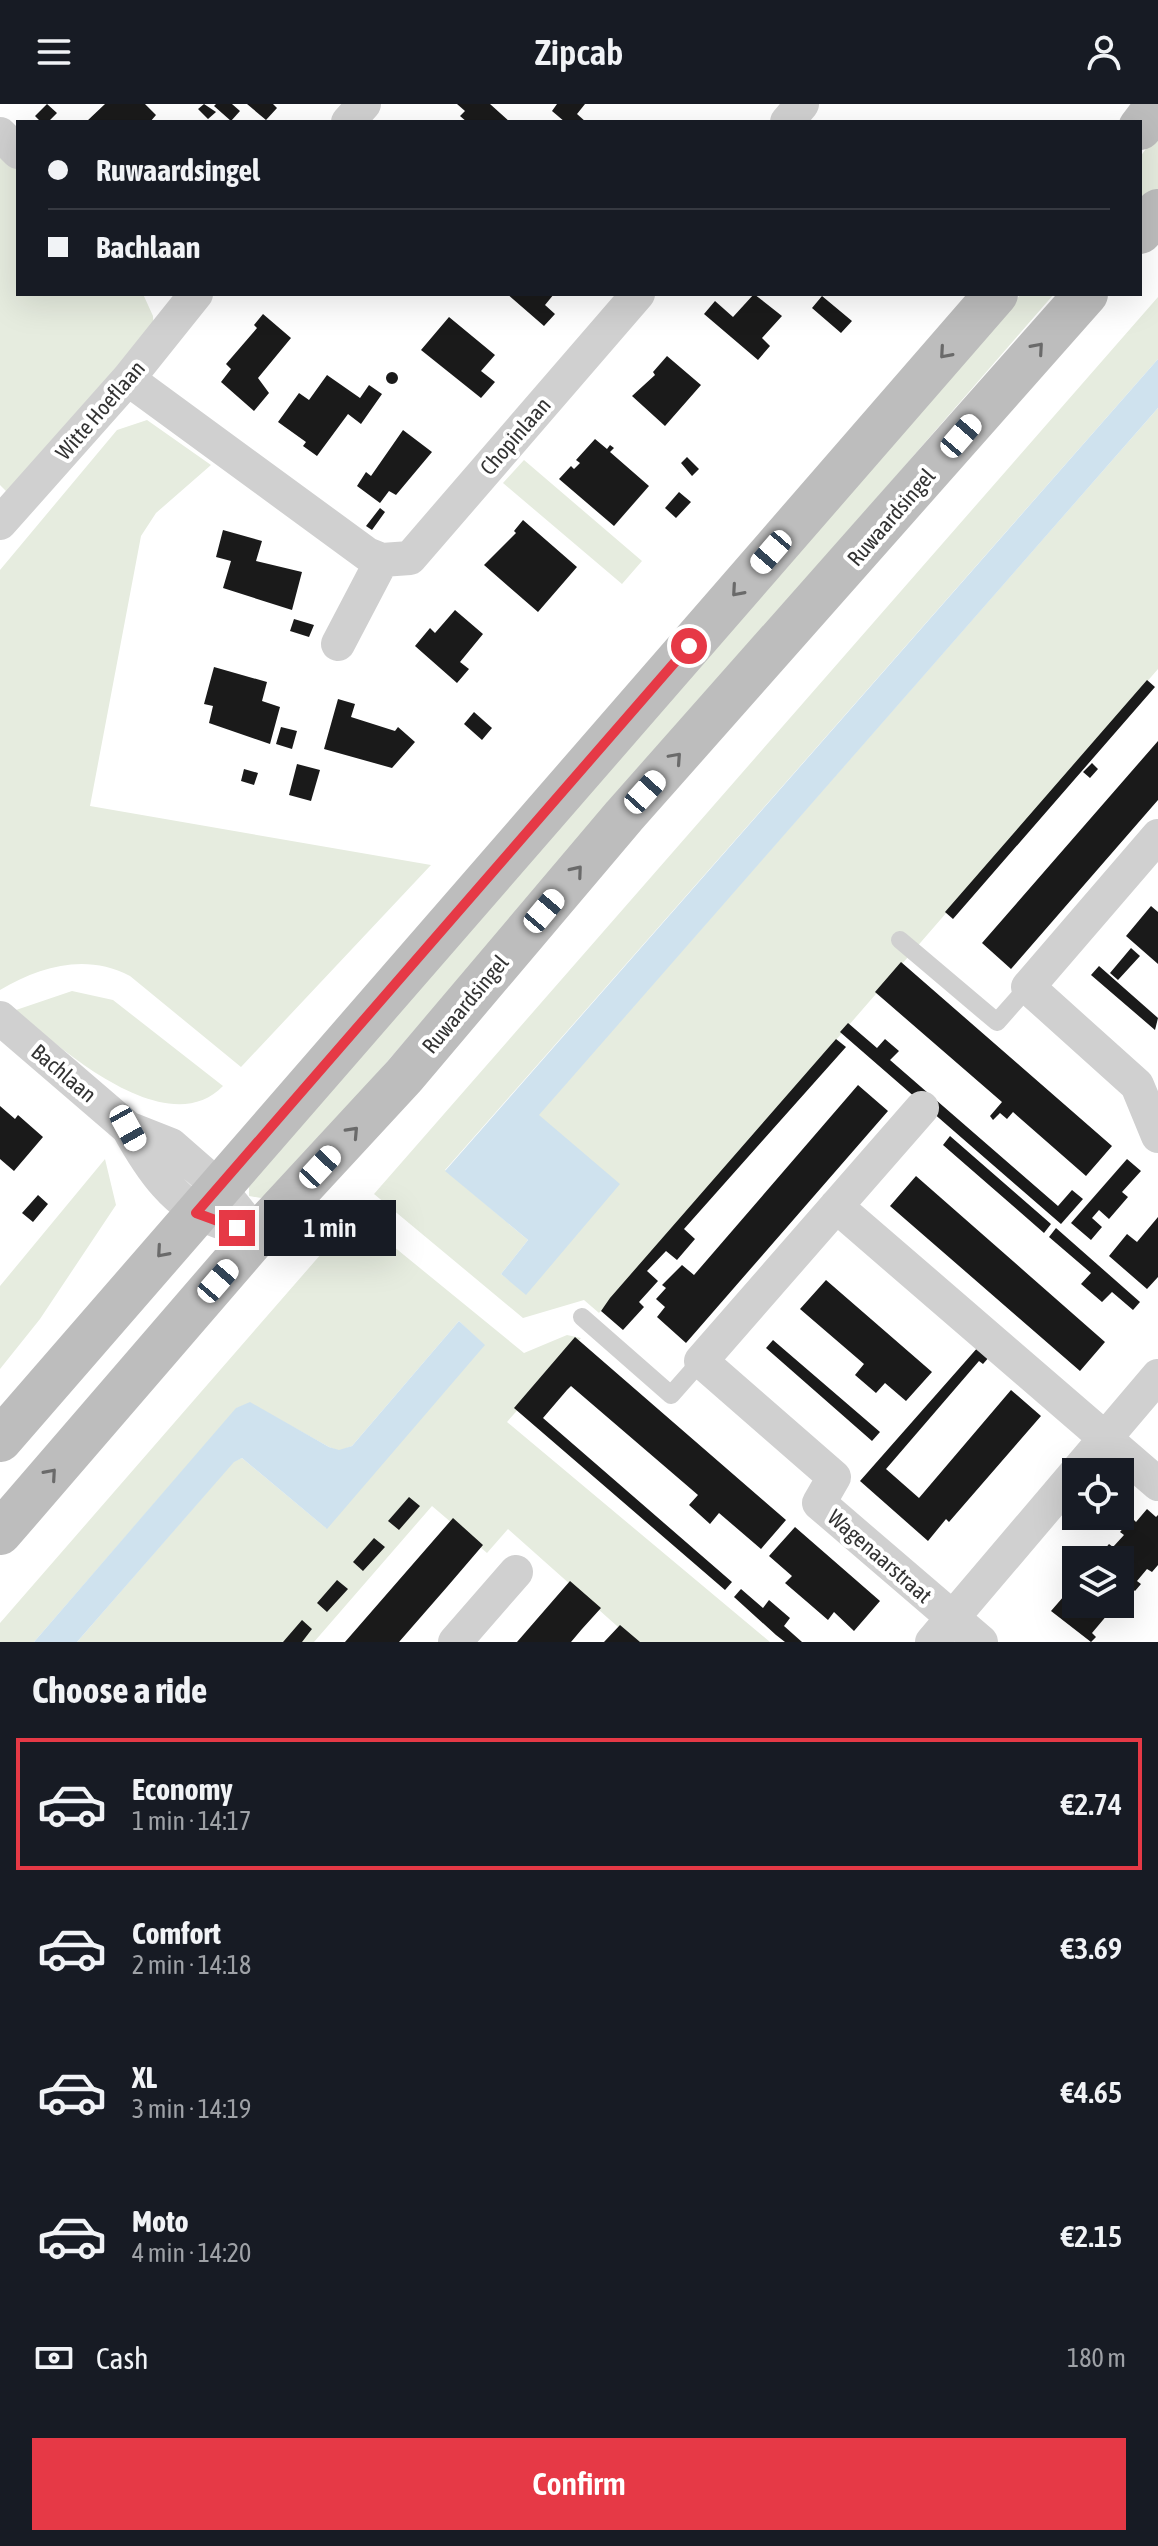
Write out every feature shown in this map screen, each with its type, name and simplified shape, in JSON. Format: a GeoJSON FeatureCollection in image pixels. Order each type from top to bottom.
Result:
{"type":"FeatureCollection","features":[{"type":"Feature","properties":{"kind":"main road"},"geometry":{"type":"LineString","coordinates":[[1142,125],[1158,104]]}},
{"type":"Feature","properties":{"kind":"main road"},"geometry":{"type":"LineString","coordinates":[[1142,230],[1158,211]]}},
{"type":"Feature","properties":{"kind":"main road"},"geometry":{"type":"LineString","coordinates":[[0,1440],[994,296]]}},
{"type":"Feature","properties":{"kind":"main road","name":"Ruwaardsingel"},"geometry":{"type":"LineString","coordinates":[[0,1533],[257,1235],[404,1076],[624,816],[1084,296]]}},
{"type":"Feature","properties":{"kind":"street"},"geometry":{"type":"LineString","coordinates":[[350,120],[364,104]]}},
{"type":"Feature","properties":{"kind":"street"},"geometry":{"type":"LineString","coordinates":[[789,120],[802,104]]}},
{"type":"Feature","properties":{"kind":"street"},"geometry":{"type":"LineString","coordinates":[[0,134],[16,150]]}},
{"type":"Feature","properties":{"kind":"street","name":"Chopinlaan"},"geometry":{"type":"LineString","coordinates":[[382,560],[410,558],[636,296]]}},
{"type":"Feature","properties":{"kind":"street","name":"Witte Hoeflaan"},"geometry":{"type":"LineString","coordinates":[[0,523],[128,379],[179,300]]}},
{"type":"Feature","properties":{"kind":"street"},"geometry":{"type":"LineString","coordinates":[[128,379],[367,554],[382,560],[338,644]]}},
{"type":"Feature","properties":{"kind":"street"},"geometry":{"type":"LineString","coordinates":[[1158,836],[1028,987],[1137,1085],[1158,1136]]}},
{"type":"Feature","properties":{"kind":"street","name":"Bachlaan"},"geometry":{"type":"LineString","coordinates":[[0,1018],[128,1128],[171,1145],[208,1200],[257,1235]]}},
{"type":"Feature","properties":{"kind":"street"},"geometry":{"type":"LineString","coordinates":[[701,1361],[922,1108]]}},
{"type":"Feature","properties":{"kind":"street"},"geometry":{"type":"LineString","coordinates":[[836,1206],[1158,1484]]}},
{"type":"Feature","properties":{"kind":"street","name":"Wagenaarstraat"},"geometry":{"type":"LineString","coordinates":[[701,1361],[834,1477],[819,1503],[943,1630],[981,1642]]}},
{"type":"Feature","properties":{"kind":"street","name":"Wagenaarstraat"},"geometry":{"type":"LineString","coordinates":[[943,1630],[1158,1376]]}},
{"type":"Feature","properties":{"kind":"street"},"geometry":{"type":"LineString","coordinates":[[455,1642],[516,1572]]}},
{"type":"Feature","properties":{"kind":"lane"},"geometry":{"type":"LineString","coordinates":[[900,940],[997,1022],[1028,987]]}},
{"type":"Feature","properties":{"kind":"lane"},"geometry":{"type":"LineString","coordinates":[[582,1317],[671,1395],[701,1361]]}},
{"type":"Feature","properties":{"kind":"shaded area"},"geometry":{"type":"Polygon","coordinates":[[[1158,132],[1158,194],[1142,209],[1142,154],[1158,132]]]}},
{"type":"Feature","properties":{"kind":"shaded area"},"geometry":{"type":"Polygon","coordinates":[[[0,150],[16,166],[16,296],[144,296],[153,316],[154,335],[15,500],[0,485],[0,150]]]}},
{"type":"Feature","properties":{"kind":"shaded area"},"geometry":{"type":"Polygon","coordinates":[[[1019,296],[1052,296],[280,1185],[261,1198],[249,1196],[249,1181],[1019,296]]]}},
{"type":"Feature","properties":{"kind":"shaded area"},"geometry":{"type":"Polygon","coordinates":[[[1158,297],[1158,359],[445,1170],[528,1240],[501,1274],[527,1294],[538,1115],[1158,408],[1158,669],[599,1313],[584,1300],[523,1318],[374,1194],[1158,297]]]}},
{"type":"Feature","properties":{"kind":"shaded area"},"geometry":{"type":"Polygon","coordinates":[[[147,420],[211,465],[156,513],[141,536],[90,806],[431,865],[241,1067],[130,976],[113,969],[97,965],[64,965],[31,974],[0,990],[0,570],[117,430],[147,420]]]}},
{"type":"Feature","properties":{"kind":"shaded area"},"geometry":{"type":"Polygon","coordinates":[[[524,460],[642,561],[622,584],[503,483],[524,460]]]}},
{"type":"Feature","properties":{"kind":"shaded area"},"geometry":{"type":"Polygon","coordinates":[[[72,991],[113,1000],[223,1086],[200,1101],[173,1104],[144,1097],[86,1066],[16,1010],[72,991]]]}},
{"type":"Feature","properties":{"kind":"shaded area"},"geometry":{"type":"Polygon","coordinates":[[[105,1159],[116,1205],[40,1319],[0,1369],[0,1286],[105,1159]]]}},
{"type":"Feature","properties":{"kind":"shaded area"},"geometry":{"type":"Polygon","coordinates":[[[355,1215],[524,1353],[567,1335],[581,1338],[507,1422],[770,1642],[635,1642],[508,1529],[487,1553],[432,1506],[314,1642],[77,1642],[234,1461],[242,1458],[326,1528],[484,1345],[459,1321],[352,1446],[339,1451],[329,1447],[250,1403],[237,1408],[34,1642],[0,1642],[0,1623],[355,1215]]]}},
{"type":"Feature","properties":{"kind":"water"},"geometry":{"type":"Polygon","coordinates":[[[1158,359],[1158,408],[539,1115],[620,1184],[526,1295],[501,1274],[528,1240],[445,1171],[1158,359]]]}},
{"type":"Feature","properties":{"kind":"water"},"geometry":{"type":"Polygon","coordinates":[[[459,1321],[485,1345],[327,1529],[242,1458],[234,1462],[77,1642],[34,1642],[236,1408],[250,1402],[329,1447],[339,1450],[352,1446],[459,1321]]]}},
{"type":"Feature","properties":{"kind":"building"},"geometry":{"type":"Polygon","coordinates":[[[47,104],[57,113],[50,120],[39,120],[35,116],[47,104]]]}},
{"type":"Feature","properties":{"kind":"building"},"geometry":{"type":"Polygon","coordinates":[[[105,104],[145,104],[156,115],[152,120],[88,120],[105,104]]]}},
{"type":"Feature","properties":{"kind":"building"},"geometry":{"type":"Polygon","coordinates":[[[204,104],[216,112],[208,119],[198,109],[204,104]]]}},
{"type":"Feature","properties":{"kind":"building"},"geometry":{"type":"Polygon","coordinates":[[[232,104],[240,111],[230,120],[214,106],[232,104]]]}},
{"type":"Feature","properties":{"kind":"building"},"geometry":{"type":"Polygon","coordinates":[[[247,104],[273,104],[277,108],[266,120],[247,104]]]}},
{"type":"Feature","properties":{"kind":"building"},"geometry":{"type":"Polygon","coordinates":[[[457,104],[490,104],[508,120],[465,120],[460,116],[465,111],[457,104]]]}},
{"type":"Feature","properties":{"kind":"building"},"geometry":{"type":"Polygon","coordinates":[[[557,104],[585,104],[577,114],[584,120],[563,120],[552,111],[557,104]]]}},
{"type":"Feature","properties":{"kind":"building"},"geometry":{"type":"Polygon","coordinates":[[[509,296],[552,296],[545,305],[555,314],[544,326],[509,296]]]}},
{"type":"Feature","properties":{"kind":"building"},"geometry":{"type":"Polygon","coordinates":[[[752,296],[757,296],[782,316],[762,338],[770,346],[758,360],[704,314],[715,301],[733,317],[752,296]]]}},
{"type":"Feature","properties":{"kind":"building"},"geometry":{"type":"Polygon","coordinates":[[[822,296],[852,321],[841,333],[812,308],[822,296]]]}},
{"type":"Feature","properties":{"kind":"building"},"geometry":{"type":"Polygon","coordinates":[[[263,314],[291,338],[258,378],[269,393],[254,411],[221,382],[231,369],[226,364],[257,328],[254,325],[263,314]]]}},
{"type":"Feature","properties":{"kind":"building"},"geometry":{"type":"Polygon","coordinates":[[[449,317],[495,355],[481,371],[495,382],[481,398],[421,350],[449,317]]]}},
{"type":"Feature","properties":{"kind":"building"},"geometry":{"type":"Polygon","coordinates":[[[667,356],[701,385],[665,426],[632,396],[655,375],[653,372],[667,356]]]}},
{"type":"Feature","properties":{"kind":"building"},"geometry":{"type":"Polygon","coordinates":[[[392,372],[398,378],[392,384],[386,378],[392,372]]]}},
{"type":"Feature","properties":{"kind":"building"},"geometry":{"type":"Polygon","coordinates":[[[327,375],[360,398],[369,385],[382,394],[361,424],[348,414],[317,456],[303,446],[306,442],[278,422],[299,393],[309,400],[327,375]]]}},
{"type":"Feature","properties":{"kind":"building"},"geometry":{"type":"Polygon","coordinates":[[[403,430],[432,452],[396,495],[389,491],[380,503],[357,486],[366,472],[371,476],[403,430]]]}},
{"type":"Feature","properties":{"kind":"building"},"geometry":{"type":"Polygon","coordinates":[[[595,439],[607,449],[610,445],[614,448],[610,452],[649,486],[614,526],[559,479],[571,466],[574,469],[580,463],[576,460],[595,439]]]}},
{"type":"Feature","properties":{"kind":"building"},"geometry":{"type":"Polygon","coordinates":[[[687,457],[699,469],[692,476],[681,463],[687,457]]]}},
{"type":"Feature","properties":{"kind":"building"},"geometry":{"type":"Polygon","coordinates":[[[679,492],[691,502],[676,518],[665,508],[679,492]]]}},
{"type":"Feature","properties":{"kind":"building"},"geometry":{"type":"Polygon","coordinates":[[[380,508],[385,512],[372,530],[366,526],[380,508]]]}},
{"type":"Feature","properties":{"kind":"building"},"geometry":{"type":"Polygon","coordinates":[[[523,520],[577,567],[538,612],[484,565],[516,533],[514,531],[523,520]]]}},
{"type":"Feature","properties":{"kind":"building"},"geometry":{"type":"Polygon","coordinates":[[[223,530],[262,541],[256,561],[302,572],[292,610],[223,588],[231,561],[216,557],[223,530]]]}},
{"type":"Feature","properties":{"kind":"building"},"geometry":{"type":"Polygon","coordinates":[[[455,610],[483,634],[460,662],[469,669],[457,683],[415,646],[430,628],[435,633],[455,610]]]}},
{"type":"Feature","properties":{"kind":"building"},"geometry":{"type":"Polygon","coordinates":[[[294,619],[314,625],[309,637],[290,631],[294,619]]]}},
{"type":"Feature","properties":{"kind":"building"},"geometry":{"type":"Polygon","coordinates":[[[214,667],[267,682],[262,701],[280,707],[270,744],[209,723],[213,706],[204,704],[214,667]]]}},
{"type":"Feature","properties":{"kind":"building"},"geometry":{"type":"Polygon","coordinates":[[[1147,680],[1155,687],[953,919],[945,912],[1147,680]]]}},
{"type":"Feature","properties":{"kind":"building"},"geometry":{"type":"Polygon","coordinates":[[[338,699],[355,704],[351,717],[395,731],[398,727],[415,742],[392,768],[324,749],[338,699]]]}},
{"type":"Feature","properties":{"kind":"building"},"geometry":{"type":"Polygon","coordinates":[[[474,712],[492,728],[482,740],[464,724],[474,712]]]}},
{"type":"Feature","properties":{"kind":"building"},"geometry":{"type":"Polygon","coordinates":[[[281,727],[297,731],[292,749],[276,744],[281,727]]]}},
{"type":"Feature","properties":{"kind":"building"},"geometry":{"type":"Polygon","coordinates":[[[1158,741],[1158,800],[1011,969],[982,943],[1158,741]]]}},
{"type":"Feature","properties":{"kind":"building"},"geometry":{"type":"Polygon","coordinates":[[[1092,763],[1098,769],[1090,778],[1083,772],[1092,763]]]}},
{"type":"Feature","properties":{"kind":"building"},"geometry":{"type":"Polygon","coordinates":[[[297,764],[320,770],[311,801],[289,795],[297,764]]]}},
{"type":"Feature","properties":{"kind":"building"},"geometry":{"type":"Polygon","coordinates":[[[244,769],[258,773],[254,785],[241,781],[244,769]]]}},
{"type":"Feature","properties":{"kind":"building"},"geometry":{"type":"Polygon","coordinates":[[[1151,906],[1158,912],[1158,964],[1126,936],[1151,906]]]}},
{"type":"Feature","properties":{"kind":"building"},"geometry":{"type":"Polygon","coordinates":[[[1131,948],[1140,956],[1118,980],[1110,973],[1131,948]]]}},
{"type":"Feature","properties":{"kind":"building"},"geometry":{"type":"Polygon","coordinates":[[[901,962],[1112,1146],[1086,1176],[1013,1112],[1007,1119],[1000,1113],[993,1120],[990,1116],[1002,1102],[875,992],[901,962]]]}},
{"type":"Feature","properties":{"kind":"building"},"geometry":{"type":"Polygon","coordinates":[[[1099,966],[1158,1018],[1155,1030],[1091,975],[1099,966]]]}},
{"type":"Feature","properties":{"kind":"building"},"geometry":{"type":"Polygon","coordinates":[[[848,1023],[877,1048],[885,1039],[899,1051],[890,1060],[1058,1206],[1072,1190],[1083,1199],[1061,1224],[840,1032],[848,1023]]]}},
{"type":"Feature","properties":{"kind":"building"},"geometry":{"type":"Polygon","coordinates":[[[836,1039],[846,1047],[684,1229],[695,1239],[677,1260],[666,1251],[647,1271],[658,1281],[639,1302],[644,1307],[623,1330],[601,1311],[610,1298],[836,1039]]]}},
{"type":"Feature","properties":{"kind":"building"},"geometry":{"type":"Polygon","coordinates":[[[858,1085],[888,1111],[686,1343],[657,1317],[665,1307],[656,1299],[666,1288],[662,1285],[682,1265],[694,1275],[858,1085]]]}},
{"type":"Feature","properties":{"kind":"building"},"geometry":{"type":"Polygon","coordinates":[[[0,1106],[15,1119],[18,1115],[43,1137],[14,1171],[0,1159],[0,1106]]]}},
{"type":"Feature","properties":{"kind":"building"},"geometry":{"type":"Polygon","coordinates":[[[950,1136],[1051,1224],[1044,1233],[943,1145],[950,1136]]]}},
{"type":"Feature","properties":{"kind":"building"},"geometry":{"type":"Polygon","coordinates":[[[1127,1159],[1141,1171],[1122,1192],[1128,1197],[1109,1219],[1099,1210],[1092,1218],[1102,1227],[1091,1240],[1071,1223],[1127,1159]]]}},
{"type":"Feature","properties":{"kind":"building"},"geometry":{"type":"Polygon","coordinates":[[[916,1176],[1105,1342],[1080,1371],[890,1206],[916,1176]]]}},
{"type":"Feature","properties":{"kind":"building"},"geometry":{"type":"Polygon","coordinates":[[[38,1195],[48,1204],[33,1222],[22,1213],[38,1195]]]}},
{"type":"Feature","properties":{"kind":"building"},"geometry":{"type":"Polygon","coordinates":[[[1158,1217],[1158,1277],[1147,1289],[1109,1256],[1127,1234],[1137,1242],[1158,1217]]]}},
{"type":"Feature","properties":{"kind":"building"},"geometry":{"type":"Polygon","coordinates":[[[1056,1228],[1140,1302],[1133,1310],[1112,1292],[1102,1302],[1081,1284],[1091,1273],[1049,1237],[1056,1228]]]}},
{"type":"Feature","properties":{"kind":"building"},"geometry":{"type":"Polygon","coordinates":[[[826,1280],[932,1372],[906,1401],[885,1383],[876,1393],[855,1375],[864,1364],[800,1309],[826,1280]]]}},
{"type":"Feature","properties":{"kind":"building"},"geometry":{"type":"Polygon","coordinates":[[[575,1337],[786,1520],[761,1549],[719,1513],[710,1524],[689,1505],[698,1495],[571,1386],[567,1390],[543,1418],[732,1582],[725,1590],[514,1408],[575,1337]]]}},
{"type":"Feature","properties":{"kind":"building"},"geometry":{"type":"Polygon","coordinates":[[[773,1340],[880,1432],[872,1441],[766,1348],[773,1340]]]}},
{"type":"Feature","properties":{"kind":"building"},"geometry":{"type":"Polygon","coordinates":[[[979,1346],[990,1356],[983,1364],[979,1361],[886,1469],[919,1498],[1011,1390],[1041,1416],[949,1522],[946,1519],[928,1541],[860,1481],[979,1346]]]}},
{"type":"Feature","properties":{"kind":"building"},"geometry":{"type":"Polygon","coordinates":[[[409,1497],[420,1506],[399,1530],[388,1521],[409,1497]]]}},
{"type":"Feature","properties":{"kind":"building"},"geometry":{"type":"Polygon","coordinates":[[[1147,1509],[1156,1517],[1158,1515],[1158,1565],[1152,1572],[1147,1569],[1137,1581],[1141,1584],[1135,1591],[1134,1546],[1114,1546],[1124,1535],[1122,1530],[1134,1530],[1134,1520],[1136,1522],[1147,1509]]]}},
{"type":"Feature","properties":{"kind":"building"},"geometry":{"type":"Polygon","coordinates":[[[453,1518],[483,1545],[447,1587],[399,1642],[345,1642],[453,1518]]]}},
{"type":"Feature","properties":{"kind":"building"},"geometry":{"type":"Polygon","coordinates":[[[795,1527],[880,1601],[854,1631],[834,1612],[828,1620],[785,1583],[792,1576],[769,1556],[795,1527]]]}},
{"type":"Feature","properties":{"kind":"building"},"geometry":{"type":"Polygon","coordinates":[[[374,1538],[385,1547],[363,1571],[353,1562],[374,1538]]]}},
{"type":"Feature","properties":{"kind":"building"},"geometry":{"type":"Polygon","coordinates":[[[337,1580],[348,1589],[327,1612],[317,1603],[337,1580]]]}},
{"type":"Feature","properties":{"kind":"building"},"geometry":{"type":"Polygon","coordinates":[[[570,1581],[601,1608],[571,1642],[517,1642],[570,1581]]]}},
{"type":"Feature","properties":{"kind":"building"},"geometry":{"type":"Polygon","coordinates":[[[741,1589],[763,1608],[769,1600],[790,1618],[784,1626],[802,1642],[785,1642],[776,1635],[734,1597],[741,1589]]]}},
{"type":"Feature","properties":{"kind":"building"},"geometry":{"type":"Polygon","coordinates":[[[1062,1598],[1062,1618],[1105,1618],[1092,1633],[1096,1637],[1091,1642],[1051,1611],[1062,1598]]]}},
{"type":"Feature","properties":{"kind":"building"},"geometry":{"type":"Polygon","coordinates":[[[302,1620],[312,1629],[302,1642],[283,1642],[302,1620]]]}},
{"type":"Feature","properties":{"kind":"building"},"geometry":{"type":"Polygon","coordinates":[[[620,1625],[640,1642],[604,1642],[620,1625]]]}},
{"type":"Feature","properties":{"kind":"route"},"geometry":{"type":"LineString","coordinates":[[237,1228],[196,1213],[689,646]]}}]}
